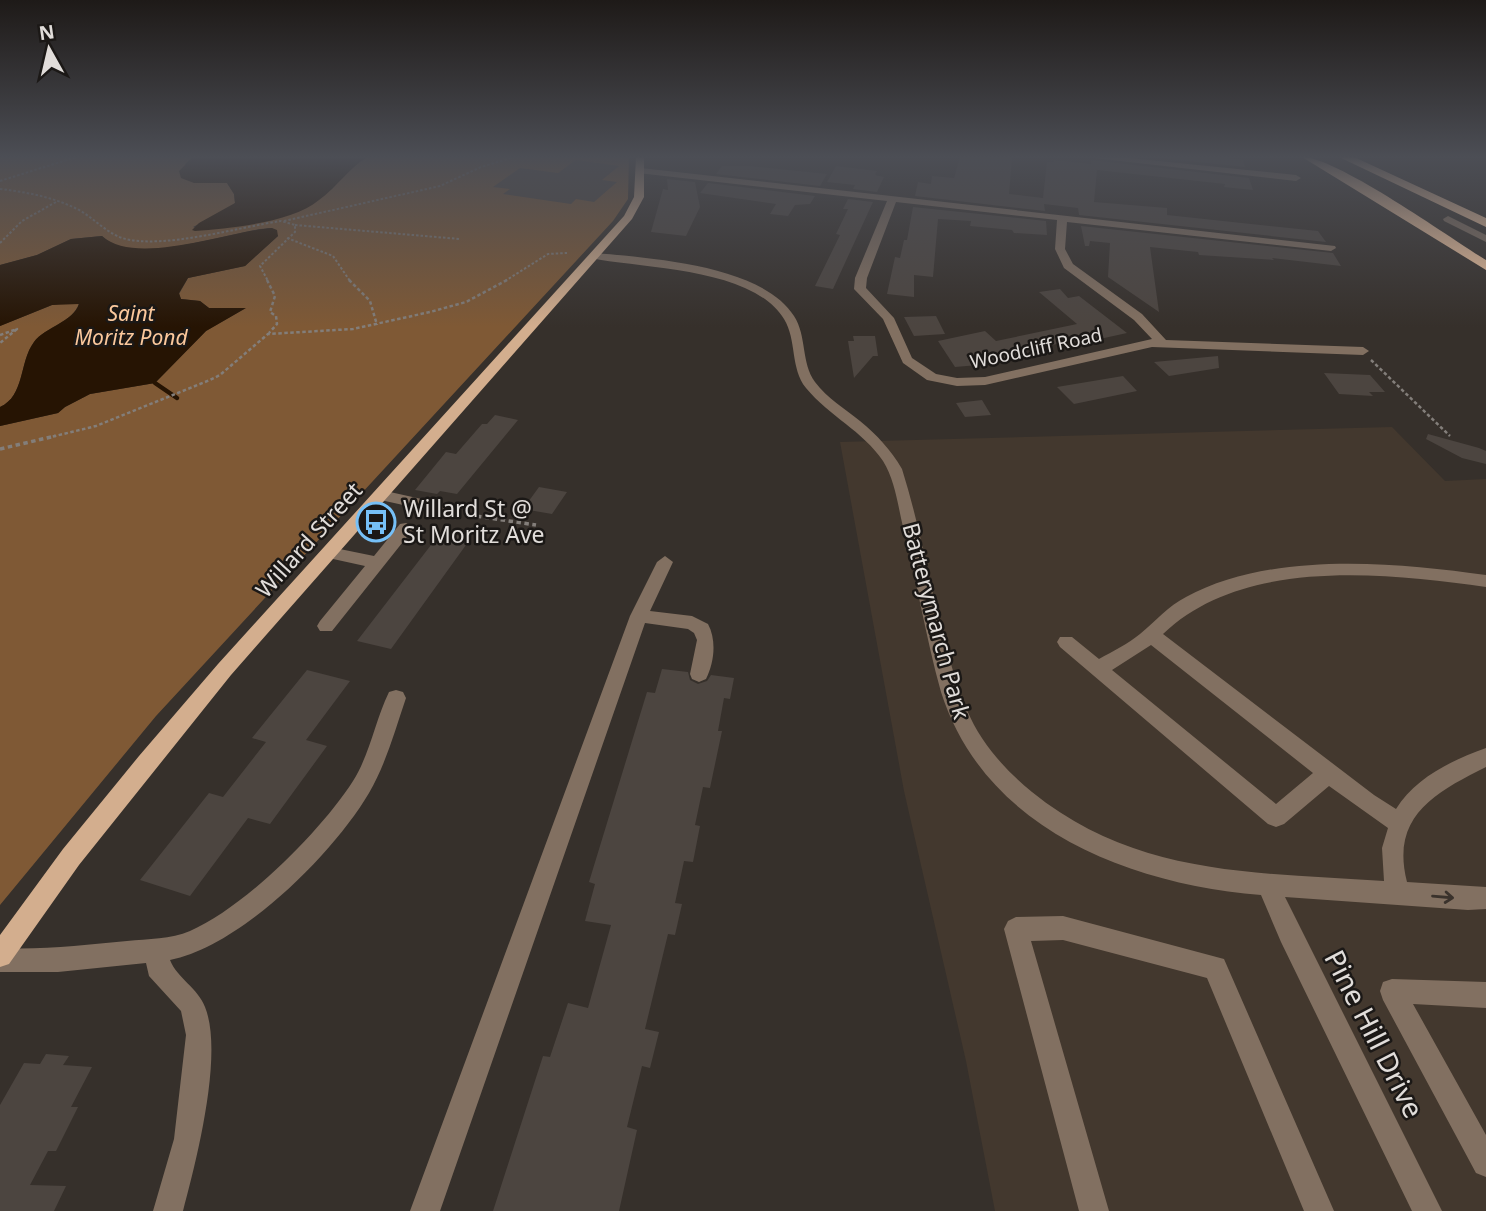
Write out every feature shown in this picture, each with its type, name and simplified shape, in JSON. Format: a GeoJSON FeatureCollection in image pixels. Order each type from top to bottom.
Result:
{"type":"FeatureCollection","features":[{"type":"Feature","properties":{"kind":"highway"},"geometry":{"type":"LineString","coordinates":[[1404,214],[1486,266]]}},
{"type":"Feature","properties":{"kind":"highway"},"geometry":{"type":"LineString","coordinates":[[1465,214],[1486,223]]}},
{"type":"Feature","properties":{"kind":"main road","name":"Willard Street"},"geometry":{"type":"LineString","coordinates":[[0,957],[65,863],[123,789],[630,214]]}},
{"type":"Feature","properties":{"kind":"street","name":"Woodcliff Road"},"geometry":{"type":"LineString","coordinates":[[887,214],[861,278],[860,289],[888,318],[907,360],[924,373],[949,381],[979,382],[1161,342],[1363,351]]}},
{"type":"Feature","properties":{"kind":"street"},"geometry":{"type":"LineString","coordinates":[[1031,214],[1331,248]]}},
{"type":"Feature","properties":{"kind":"street"},"geometry":{"type":"LineString","coordinates":[[1062,217],[1060,249],[1068,266],[1138,317],[1161,342]]}},
{"type":"Feature","properties":{"kind":"street"},"geometry":{"type":"LineString","coordinates":[[1448,219],[1486,239]]}},
{"type":"Feature","properties":{"kind":"street","name":"Batterymarch Park"},"geometry":{"type":"LineString","coordinates":[[595,256],[643,260],[701,271],[747,287],[767,297],[785,311],[791,320],[803,369],[810,384],[875,440],[895,469],[957,713],[981,753],[1019,795],[1071,834],[1136,864],[1185,875],[1468,899],[1486,898]]}},
{"type":"Feature","properties":{"kind":"street"},"geometry":{"type":"LineString","coordinates":[[381,495],[453,511]]}},
{"type":"Feature","properties":{"kind":"street"},"geometry":{"type":"LineString","coordinates":[[326,626],[406,528]]}},
{"type":"Feature","properties":{"kind":"street"},"geometry":{"type":"LineString","coordinates":[[330,553],[378,563]]}},
{"type":"Feature","properties":{"kind":"street"},"geometry":{"type":"LineString","coordinates":[[425,1211],[639,616],[665,562]]}},
{"type":"Feature","properties":{"kind":"street"},"geometry":{"type":"LineString","coordinates":[[1098,669],[1151,635],[1172,615],[1207,595],[1248,582],[1307,571],[1381,568],[1486,582]]}},
{"type":"Feature","properties":{"kind":"street"},"geometry":{"type":"LineString","coordinates":[[639,616],[692,623],[702,629],[705,645],[699,674]]}},
{"type":"Feature","properties":{"kind":"street"},"geometry":{"type":"LineString","coordinates":[[1151,635],[1366,802],[1399,823]]}},
{"type":"Feature","properties":{"kind":"street"},"geometry":{"type":"LineString","coordinates":[[1066,642],[1276,817],[1329,773]]}},
{"type":"Feature","properties":{"kind":"street"},"geometry":{"type":"LineString","coordinates":[[0,957],[36,962],[158,950],[186,944],[227,923],[324,836],[350,804],[368,774],[396,698]]}},
{"type":"Feature","properties":{"kind":"street"},"geometry":{"type":"LineString","coordinates":[[1399,893],[1392,859],[1399,823],[1414,801],[1430,786],[1486,757]]}},
{"type":"Feature","properties":{"kind":"street","name":"Pine Hill Drive"},"geometry":{"type":"LineString","coordinates":[[1268,883],[1289,934],[1427,1211]]}},
{"type":"Feature","properties":{"kind":"street"},"geometry":{"type":"LineString","coordinates":[[1094,1211],[1016,929],[1063,928],[1215,968],[1319,1211]]}},
{"type":"Feature","properties":{"kind":"street"},"geometry":{"type":"LineString","coordinates":[[158,950],[158,967],[188,998],[198,1019],[199,1035],[188,1139],[169,1211]]}},
{"type":"Feature","properties":{"kind":"street"},"geometry":{"type":"LineString","coordinates":[[1486,995],[1392,991],[1486,1163]]}},
{"type":"Feature","properties":{"kind":"path"},"geometry":{"type":"LineString","coordinates":[[0,243],[22,221],[35,214]]}},
{"type":"Feature","properties":{"kind":"path"},"geometry":{"type":"LineString","coordinates":[[84,214],[119,237],[139,240],[171,238],[315,214]]}},
{"type":"Feature","properties":{"kind":"path"},"geometry":{"type":"LineString","coordinates":[[281,221],[295,225],[460,239]]}},
{"type":"Feature","properties":{"kind":"path"},"geometry":{"type":"LineString","coordinates":[[0,449],[96,426],[220,375],[277,324],[276,316],[270,312],[275,296],[260,266],[295,232],[295,225]]}},
{"type":"Feature","properties":{"kind":"path"},"geometry":{"type":"LineString","coordinates":[[287,238],[300,241],[333,257],[351,284],[370,301],[377,325]]}},
{"type":"Feature","properties":{"kind":"path"},"geometry":{"type":"LineString","coordinates":[[268,334],[314,334],[377,325],[466,302],[489,291],[548,254],[567,253]]}},
{"type":"Feature","properties":{"kind":"path"},"geometry":{"type":"LineString","coordinates":[[0,335],[17,328],[0,343]]}},
{"type":"Feature","properties":{"kind":"path"},"geometry":{"type":"LineString","coordinates":[[1363,351],[1450,436]]}},
{"type":"Feature","properties":{"kind":"path"},"geometry":{"type":"LineString","coordinates":[[453,511],[536,525]]}},
{"type":"Feature","properties":{"kind":"shaded area"},"geometry":{"type":"Polygon","coordinates":[[[0,214],[219,214],[193,227],[203,230],[274,219],[285,214],[618,214],[156,716],[0,905],[0,426],[58,413],[90,394],[155,383],[206,331],[244,309],[209,308],[200,301],[181,299],[179,294],[188,278],[245,266],[278,236],[272,228],[260,229],[144,250],[123,248],[102,236],[71,239],[37,255],[0,265],[0,214]]]}},
{"type":"Feature","properties":{"kind":"shaded area"},"geometry":{"type":"Polygon","coordinates":[[[79,303],[76,310],[34,342],[14,395],[0,407],[0,326],[52,305],[79,303]]]}},
{"type":"Feature","properties":{"kind":"shaded area"},"geometry":{"type":"Polygon","coordinates":[[[1392,427],[1445,481],[1486,479],[1486,1211],[995,1211],[966,1061],[904,791],[840,442],[1392,427]]]}},
{"type":"Feature","properties":{"kind":"water"},"geometry":{"type":"Polygon","coordinates":[[[216,214],[294,214],[260,223],[192,230],[216,214]]]}},
{"type":"Feature","properties":{"kind":"water","name":"Saint Moritz Pond"},"geometry":{"type":"Polygon","coordinates":[[[272,228],[277,230],[278,236],[245,266],[188,278],[179,293],[181,299],[200,301],[209,308],[246,308],[206,331],[155,383],[90,394],[58,413],[0,426],[0,407],[14,395],[34,342],[71,315],[79,304],[52,305],[0,326],[0,265],[37,255],[71,239],[102,236],[117,245],[159,248],[272,228]]]}},
{"type":"Feature","properties":{"kind":"building"},"geometry":{"type":"Polygon","coordinates":[[[656,214],[697,214],[686,236],[651,232],[656,214]]]}},
{"type":"Feature","properties":{"kind":"building"},"geometry":{"type":"Polygon","coordinates":[[[846,214],[868,214],[833,289],[815,286],[840,235],[836,234],[846,214]]]}},
{"type":"Feature","properties":{"kind":"building"},"geometry":{"type":"Polygon","coordinates":[[[912,214],[975,214],[1046,221],[1047,235],[970,226],[971,221],[938,219],[933,277],[914,275],[914,297],[887,294],[895,257],[900,258],[904,240],[907,240],[912,214]]]}},
{"type":"Feature","properties":{"kind":"building"},"geometry":{"type":"Polygon","coordinates":[[[1167,214],[1318,231],[1326,242],[1079,215],[1167,214]]]}},
{"type":"Feature","properties":{"kind":"building"},"geometry":{"type":"Polygon","coordinates":[[[1081,226],[1333,253],[1341,266],[1272,258],[1274,260],[1199,255],[1198,252],[1150,247],[1159,312],[1108,277],[1110,243],[1090,241],[1089,246],[1085,246],[1081,226]]]}},
{"type":"Feature","properties":{"kind":"building"},"geometry":{"type":"Polygon","coordinates":[[[1060,289],[1068,298],[1079,296],[1127,333],[1077,344],[1073,340],[1008,356],[1011,358],[990,364],[955,367],[938,341],[985,331],[996,341],[1077,324],[1039,292],[1060,289]]]}},
{"type":"Feature","properties":{"kind":"building"},"geometry":{"type":"Polygon","coordinates":[[[936,316],[945,334],[914,336],[904,317],[936,316]]]}},
{"type":"Feature","properties":{"kind":"building"},"geometry":{"type":"Polygon","coordinates":[[[853,336],[875,336],[878,356],[873,356],[854,378],[848,341],[854,341],[853,336]]]}},
{"type":"Feature","properties":{"kind":"building"},"geometry":{"type":"Polygon","coordinates":[[[1218,356],[1219,368],[1169,376],[1154,362],[1218,356]]]}},
{"type":"Feature","properties":{"kind":"building"},"geometry":{"type":"Polygon","coordinates":[[[1324,373],[1370,375],[1385,392],[1369,392],[1373,396],[1339,394],[1324,373]]]}},
{"type":"Feature","properties":{"kind":"building"},"geometry":{"type":"Polygon","coordinates":[[[1123,376],[1137,391],[1074,404],[1057,387],[1123,376]]]}},
{"type":"Feature","properties":{"kind":"building"},"geometry":{"type":"Polygon","coordinates":[[[982,400],[991,415],[965,417],[956,403],[982,400]]]}},
{"type":"Feature","properties":{"kind":"building"},"geometry":{"type":"Polygon","coordinates":[[[495,415],[518,420],[457,494],[415,490],[446,452],[456,454],[482,424],[487,424],[495,415]]]}},
{"type":"Feature","properties":{"kind":"building"},"geometry":{"type":"Polygon","coordinates":[[[1428,434],[1486,451],[1486,464],[1462,458],[1426,439],[1428,434]]]}},
{"type":"Feature","properties":{"kind":"building"},"geometry":{"type":"Polygon","coordinates":[[[539,487],[567,492],[552,514],[523,509],[539,487]]]}},
{"type":"Feature","properties":{"kind":"building"},"geometry":{"type":"Polygon","coordinates":[[[441,532],[471,538],[391,649],[357,641],[441,532]]]}},
{"type":"Feature","properties":{"kind":"building"},"geometry":{"type":"Polygon","coordinates":[[[662,669],[688,672],[690,680],[698,684],[707,681],[711,675],[734,678],[730,699],[724,698],[718,731],[722,731],[710,788],[703,787],[695,825],[700,826],[693,862],[684,861],[675,903],[682,904],[675,935],[668,934],[645,1029],[659,1032],[650,1068],[642,1066],[627,1127],[637,1130],[619,1211],[493,1211],[543,1056],[550,1057],[568,1003],[588,1008],[611,925],[585,921],[595,884],[589,882],[647,692],[655,693],[662,669]]]}},
{"type":"Feature","properties":{"kind":"building"},"geometry":{"type":"Polygon","coordinates":[[[307,670],[350,681],[306,740],[327,746],[270,824],[248,818],[190,896],[140,880],[209,793],[223,797],[266,742],[252,738],[307,670]]]}},
{"type":"Feature","properties":{"kind":"building"},"geometry":{"type":"Polygon","coordinates":[[[46,1054],[69,1056],[63,1065],[92,1067],[71,1107],[78,1107],[56,1151],[48,1151],[30,1185],[66,1186],[54,1211],[0,1211],[0,1105],[24,1063],[40,1064],[46,1054]]]}},
{"type":"Feature","properties":{"kind":"waterway"},"geometry":{"type":"LineString","coordinates":[[155,383],[177,398]]}},
{"type":"Feature","properties":{"kind":"place","name":"Willard St @ St Moritz Ave"},"geometry":{"type":"Point","coordinates":[376,522]}}]}
